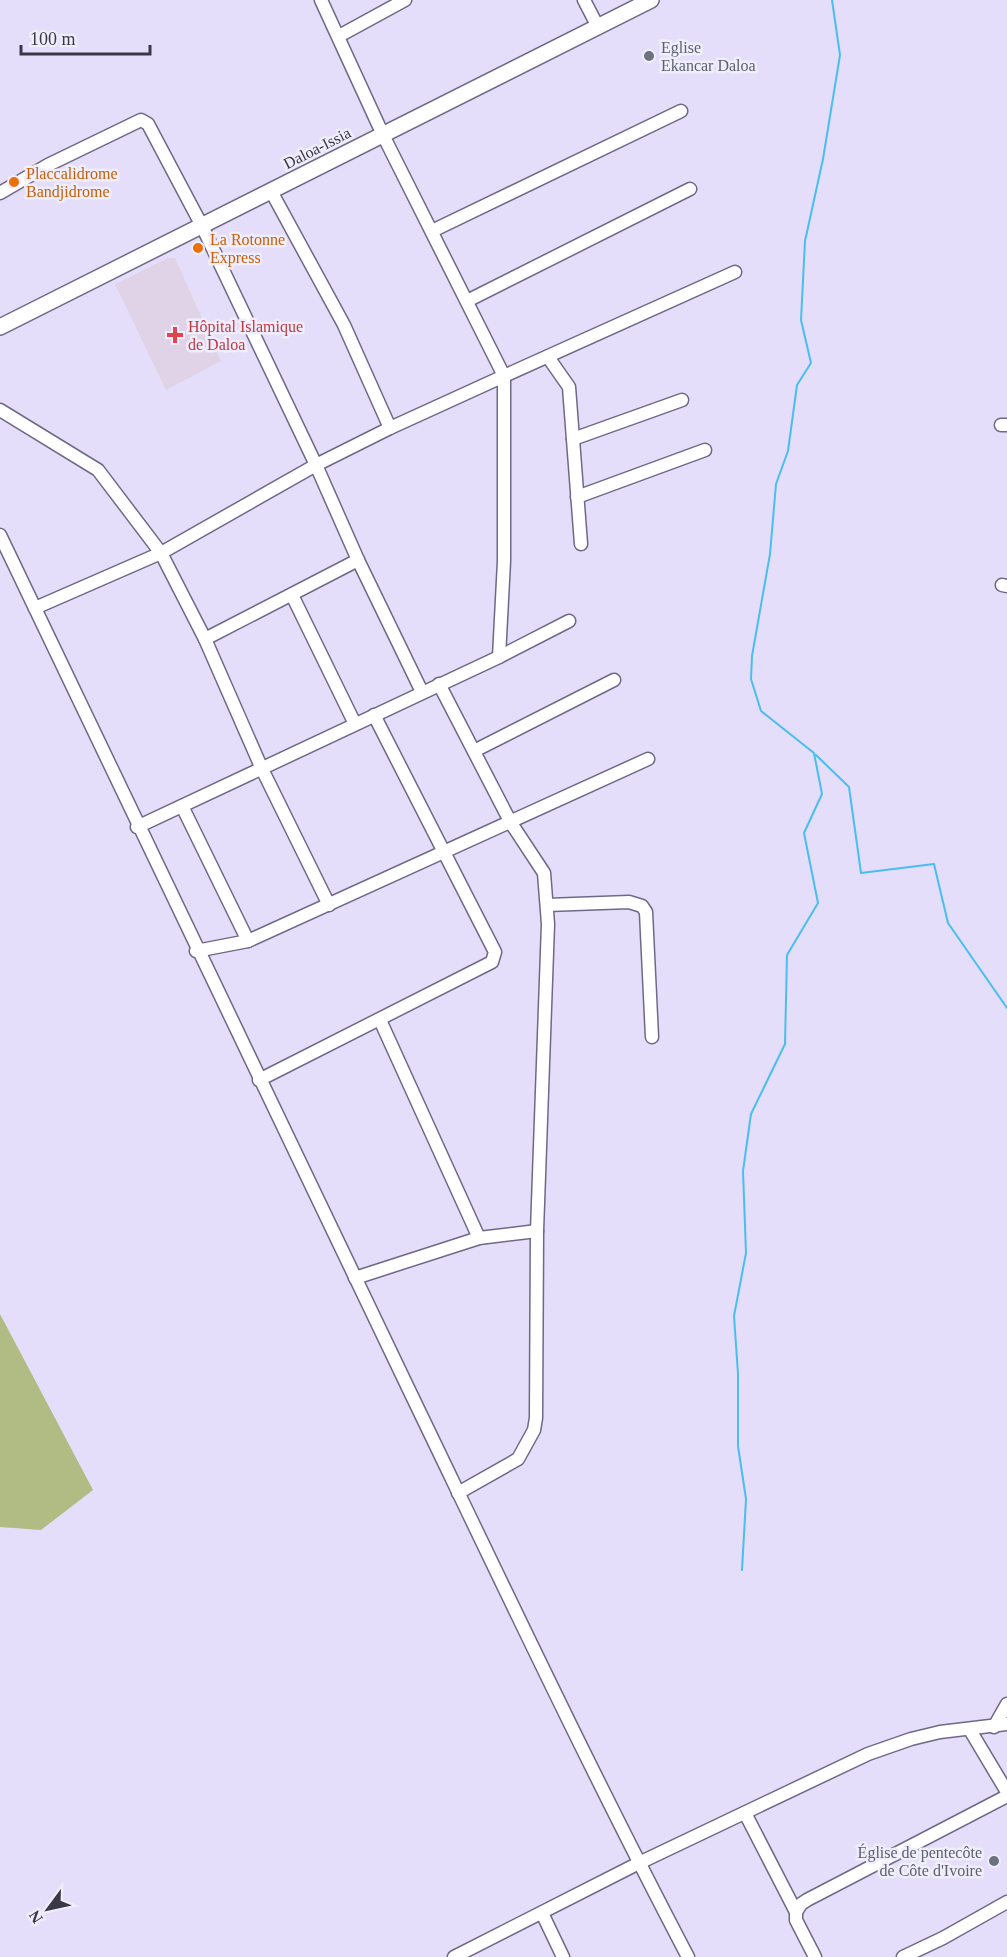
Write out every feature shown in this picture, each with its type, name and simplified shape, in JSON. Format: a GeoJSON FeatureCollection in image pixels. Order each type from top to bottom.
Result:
{"type":"FeatureCollection","features":[{"type":"Feature","properties":{"kind":"main road","name":"Daloa-Issia"},"geometry":{"type":"LineString","coordinates":[[0,327],[651,0]]}},
{"type":"Feature","properties":{"kind":"street"},"geometry":{"type":"LineString","coordinates":[[321,0],[383,135],[504,376],[504,561],[499,657]]}},
{"type":"Feature","properties":{"kind":"street"},"geometry":{"type":"LineString","coordinates":[[339,36],[405,0]]}},
{"type":"Feature","properties":{"kind":"street"},"geometry":{"type":"LineString","coordinates":[[584,0],[598,27]]}},
{"type":"Feature","properties":{"kind":"street"},"geometry":{"type":"LineString","coordinates":[[432,231],[681,111]]}},
{"type":"Feature","properties":{"kind":"street"},"geometry":{"type":"LineString","coordinates":[[0,193],[48,165],[141,120],[148,124],[202,226],[422,692]]}},
{"type":"Feature","properties":{"kind":"street"},"geometry":{"type":"LineString","coordinates":[[467,301],[690,189]]}},
{"type":"Feature","properties":{"kind":"street"},"geometry":{"type":"LineString","coordinates":[[271,191],[344,325],[390,429]]}},
{"type":"Feature","properties":{"kind":"street"},"geometry":{"type":"LineString","coordinates":[[34,608],[161,553],[316,465],[390,429],[735,272]]}},
{"type":"Feature","properties":{"kind":"street"},"geometry":{"type":"LineString","coordinates":[[548,357],[569,387],[580,544]]}},
{"type":"Feature","properties":{"kind":"street"},"geometry":{"type":"LineString","coordinates":[[573,439],[682,400]]}},
{"type":"Feature","properties":{"kind":"street"},"geometry":{"type":"LineString","coordinates":[[0,410],[98,470],[161,553],[205,639],[262,769],[329,904]]}},
{"type":"Feature","properties":{"kind":"street"},"geometry":{"type":"LineString","coordinates":[[577,498],[705,450]]}},
{"type":"Feature","properties":{"kind":"street"},"geometry":{"type":"LineString","coordinates":[[0,535],[196,951],[458,1493],[639,1863],[688,1957]]}},
{"type":"Feature","properties":{"kind":"street"},"geometry":{"type":"LineString","coordinates":[[205,639],[358,560]]}},
{"type":"Feature","properties":{"kind":"street"},"geometry":{"type":"LineString","coordinates":[[292,595],[355,724]]}},
{"type":"Feature","properties":{"kind":"street"},"geometry":{"type":"LineString","coordinates":[[138,827],[499,657],[570,621]]}},
{"type":"Feature","properties":{"kind":"street"},"geometry":{"type":"LineString","coordinates":[[474,751],[614,680]]}},
{"type":"Feature","properties":{"kind":"street"},"geometry":{"type":"LineString","coordinates":[[439,684],[510,822],[544,873],[548,924],[537,1231],[536,1418],[534,1430],[518,1459],[458,1493]]}},
{"type":"Feature","properties":{"kind":"street"},"geometry":{"type":"LineString","coordinates":[[259,1080],[492,962],[495,952],[374,715]]}},
{"type":"Feature","properties":{"kind":"street"},"geometry":{"type":"LineString","coordinates":[[196,951],[248,941],[648,759]]}},
{"type":"Feature","properties":{"kind":"street"},"geometry":{"type":"LineString","coordinates":[[182,806],[248,941]]}},
{"type":"Feature","properties":{"kind":"street"},"geometry":{"type":"LineString","coordinates":[[547,905],[629,902],[642,906],[646,912],[652,1037]]}},
{"type":"Feature","properties":{"kind":"street"},"geometry":{"type":"LineString","coordinates":[[380,1020],[479,1238]]}},
{"type":"Feature","properties":{"kind":"street"},"geometry":{"type":"LineString","coordinates":[[355,1278],[479,1238],[537,1231]]}},
{"type":"Feature","properties":{"kind":"street"},"geometry":{"type":"LineString","coordinates":[[454,1957],[639,1863],[868,1754],[910,1739],[940,1732],[1001,1726],[1007,1704]]}},
{"type":"Feature","properties":{"kind":"street"},"geometry":{"type":"LineString","coordinates":[[796,1912],[807,1900],[1007,1794],[970,1730]]}},
{"type":"Feature","properties":{"kind":"street"},"geometry":{"type":"LineString","coordinates":[[745,1813],[796,1912],[796,1920],[815,1957]]}},
{"type":"Feature","properties":{"kind":"street"},"geometry":{"type":"LineString","coordinates":[[903,1957],[943,1938],[1007,1902]]}},
{"type":"Feature","properties":{"kind":"street"},"geometry":{"type":"LineString","coordinates":[[542,1913],[563,1957]]}},
{"type":"Feature","properties":{"kind":"shaded area","name":"Hôpital Islamique de Daloa"},"geometry":{"type":"Polygon","coordinates":[[[168,258],[175,258],[221,361],[166,390],[115,284],[168,258]]]}},
{"type":"Feature","properties":{"kind":"green space"},"geometry":{"type":"Polygon","coordinates":[[[0,1314],[93,1490],[41,1530],[0,1527],[0,1314]]]}},
{"type":"Feature","properties":{"kind":"waterway"},"geometry":{"type":"LineString","coordinates":[[742,1570],[746,1499],[738,1446],[738,1374],[734,1316],[746,1253],[743,1171],[751,1114],[785,1044],[787,955],[818,903],[804,833],[822,794],[814,753],[761,711],[751,679],[752,656],[770,554],[776,484],[788,451],[797,385],[811,363],[801,320],[805,241],[823,159],[840,55],[832,0]]}},
{"type":"Feature","properties":{"kind":"waterway"},"geometry":{"type":"LineString","coordinates":[[816,755],[849,787],[861,873],[934,864],[948,923],[1007,1008]]}},
{"type":"Feature","properties":{"kind":"place","name":"Eglise Ekancar Daloa"},"geometry":{"type":"Point","coordinates":[649,56]}},
{"type":"Feature","properties":{"kind":"place","name":"Placcalidrome Bandjidrome"},"geometry":{"type":"Point","coordinates":[14,182]}},
{"type":"Feature","properties":{"kind":"place","name":"La Rotonne Express"},"geometry":{"type":"Point","coordinates":[198,248]}},
{"type":"Feature","properties":{"kind":"place","name":"Hôpital Islamique de Daloa"},"geometry":{"type":"Point","coordinates":[175,335]}},
{"type":"Feature","properties":{"kind":"place","name":"Église de pentecôte de Côte d'Ivoire"},"geometry":{"type":"Point","coordinates":[994,1861]}}]}
